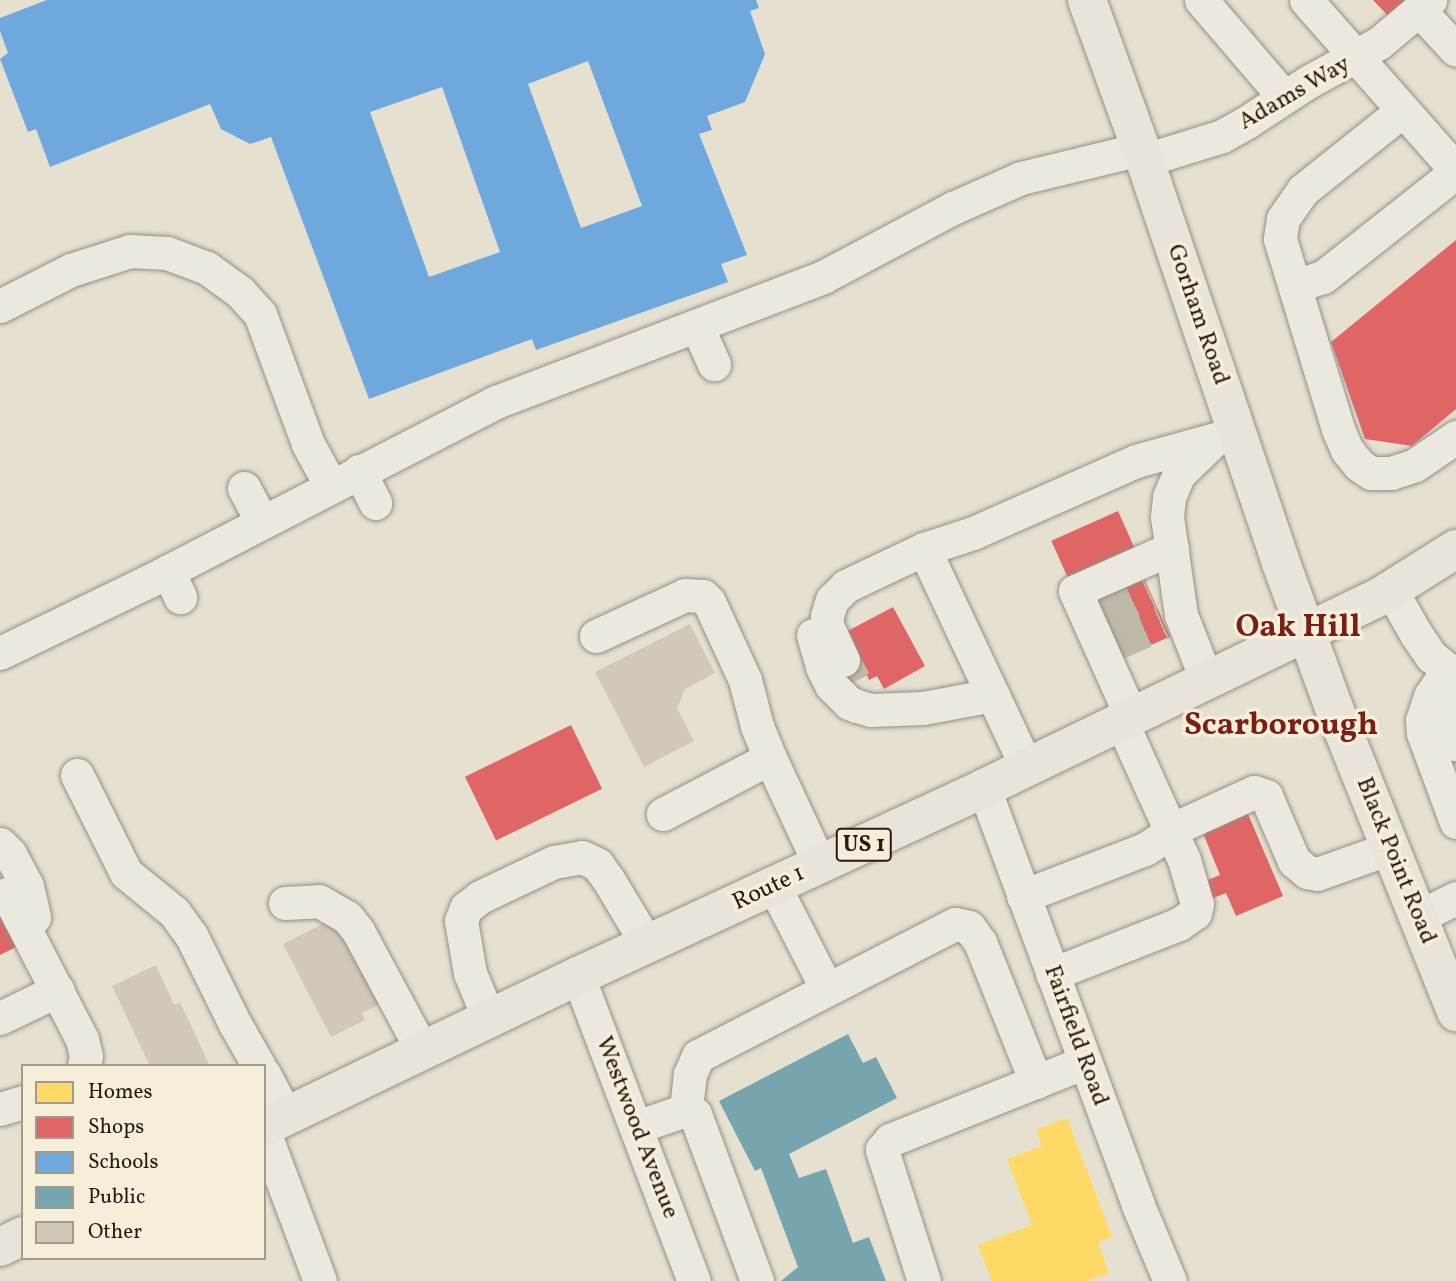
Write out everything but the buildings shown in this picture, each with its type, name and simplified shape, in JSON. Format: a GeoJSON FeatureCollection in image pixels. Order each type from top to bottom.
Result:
{"type":"FeatureCollection","features":[{"type":"Feature","properties":{"kind":"main road","name":"Gorham Road"},"geometry":{"type":"LineString","coordinates":[[1087,0],[1143,155],[1226,436],[1306,631]]}},
{"type":"Feature","properties":{"kind":"main road","name":"Route 1"},"geometry":{"type":"LineString","coordinates":[[272,1125],[578,976],[984,789],[1391,590],[1456,549]]}},
{"type":"Feature","properties":{"kind":"main road","name":"Black Point Road"},"geometry":{"type":"LineString","coordinates":[[1306,631],[1456,1012]]}},
{"type":"Feature","properties":{"kind":"main road"},"geometry":{"type":"LineString","coordinates":[[0,1247],[21,1237]]}},
{"type":"Feature","properties":{"kind":"street"},"geometry":{"type":"LineString","coordinates":[[1201,0],[1284,97]]}},
{"type":"Feature","properties":{"kind":"street"},"geometry":{"type":"LineString","coordinates":[[1295,286],[1323,277],[1456,171],[1306,0]]}},
{"type":"Feature","properties":{"kind":"street","name":"Adams Way"},"geometry":{"type":"LineString","coordinates":[[4,641],[174,584],[262,522],[496,402],[823,277],[953,208],[1021,178],[1143,155],[1222,136],[1284,97],[1358,57],[1395,32],[1425,5]]}},
{"type":"Feature","properties":{"kind":"street"},"geometry":{"type":"LineString","coordinates":[[1425,5],[1456,50]]}},
{"type":"Feature","properties":{"kind":"street"},"geometry":{"type":"LineString","coordinates":[[1402,111],[1315,178],[1283,219],[1280,239],[1325,391],[1347,450],[1359,465],[1371,473],[1391,473],[1415,465],[1456,437]]}},
{"type":"Feature","properties":{"kind":"street"},"geometry":{"type":"LineString","coordinates":[[0,306],[71,270],[130,251],[167,253],[207,268],[240,292],[260,314],[308,444],[331,486]]}},
{"type":"Feature","properties":{"kind":"street"},"geometry":{"type":"LineString","coordinates":[[697,326],[714,364]]}},
{"type":"Feature","properties":{"kind":"street"},"geometry":{"type":"LineString","coordinates":[[1391,473],[1456,424]]}},
{"type":"Feature","properties":{"kind":"street"},"geometry":{"type":"LineString","coordinates":[[886,707],[865,696],[849,671],[827,626],[828,609],[837,593],[857,580],[924,549],[973,533],[1136,461],[1226,436]]}},
{"type":"Feature","properties":{"kind":"street"},"geometry":{"type":"LineString","coordinates":[[1206,679],[1166,591],[1167,517],[1173,485],[1189,461],[1226,436]]}},
{"type":"Feature","properties":{"kind":"street"},"geometry":{"type":"LineString","coordinates":[[359,471],[375,503]]}},
{"type":"Feature","properties":{"kind":"street"},"geometry":{"type":"LineString","coordinates":[[244,488],[262,522]]}},
{"type":"Feature","properties":{"kind":"street"},"geometry":{"type":"LineString","coordinates":[[924,549],[1027,768]]}},
{"type":"Feature","properties":{"kind":"street"},"geometry":{"type":"LineString","coordinates":[[924,549],[886,553],[842,573],[825,590],[813,614],[816,648],[831,685],[849,703],[871,710],[936,706],[993,695]]}},
{"type":"Feature","properties":{"kind":"street"},"geometry":{"type":"LineString","coordinates":[[1391,590],[1424,645],[1453,679]]}},
{"type":"Feature","properties":{"kind":"street"},"geometry":{"type":"LineString","coordinates":[[1052,974],[1179,924],[1195,913],[1197,904],[1172,832],[1126,719],[1099,626],[1075,591],[1166,591]]}},
{"type":"Feature","properties":{"kind":"street"},"geometry":{"type":"LineString","coordinates":[[596,636],[685,595],[703,596],[709,602],[745,680],[757,726],[770,758],[820,865]]}},
{"type":"Feature","properties":{"kind":"street"},"geometry":{"type":"LineString","coordinates":[[1453,679],[1444,709],[1454,744]]}},
{"type":"Feature","properties":{"kind":"street"},"geometry":{"type":"LineString","coordinates":[[1453,679],[1430,696],[1422,720],[1423,733],[1456,822]]}},
{"type":"Feature","properties":{"kind":"street"},"geometry":{"type":"LineString","coordinates":[[663,814],[770,758]]}},
{"type":"Feature","properties":{"kind":"street"},"geometry":{"type":"LineString","coordinates":[[77,775],[126,873],[174,912],[191,934],[234,1024],[258,1064]]}},
{"type":"Feature","properties":{"kind":"street","name":"Fairfield Road"},"geometry":{"type":"LineString","coordinates":[[984,789],[1170,1281]]}},
{"type":"Feature","properties":{"kind":"street"},"geometry":{"type":"LineString","coordinates":[[1023,896],[1145,849],[1172,832],[1254,792],[1266,796],[1294,861],[1307,872],[1317,874],[1390,848]]}},
{"type":"Feature","properties":{"kind":"street"},"geometry":{"type":"LineString","coordinates":[[0,844],[10,853],[27,886],[37,947]]}},
{"type":"Feature","properties":{"kind":"street"},"geometry":{"type":"LineString","coordinates":[[489,1019],[470,973],[461,921],[466,908],[480,897],[554,862],[582,857],[597,864],[648,944]]}},
{"type":"Feature","properties":{"kind":"street"},"geometry":{"type":"LineString","coordinates":[[774,886],[827,989]]}},
{"type":"Feature","properties":{"kind":"street"},"geometry":{"type":"LineString","coordinates":[[7,894],[37,947],[82,1038],[86,1056],[84,1064]]}},
{"type":"Feature","properties":{"kind":"street"},"geometry":{"type":"LineString","coordinates":[[1418,917],[1456,898]]}},
{"type":"Feature","properties":{"kind":"street"},"geometry":{"type":"LineString","coordinates":[[285,903],[319,901],[347,917],[358,931],[422,1050]]}},
{"type":"Feature","properties":{"kind":"street"},"geometry":{"type":"LineString","coordinates":[[686,1110],[690,1074],[698,1055],[955,924],[969,927],[979,942],[1036,1082]]}},
{"type":"Feature","properties":{"kind":"street","name":"Westwood Avenue"},"geometry":{"type":"LineString","coordinates":[[578,976],[694,1281]]}},
{"type":"Feature","properties":{"kind":"street"},"geometry":{"type":"LineString","coordinates":[[0,1018],[58,990]]}},
{"type":"Feature","properties":{"kind":"street"},"geometry":{"type":"LineString","coordinates":[[924,1281],[882,1150],[890,1140],[1085,1062]]}},
{"type":"Feature","properties":{"kind":"street"},"geometry":{"type":"LineString","coordinates":[[266,1087],[272,1125],[320,1281]]}},
{"type":"Feature","properties":{"kind":"street"},"geometry":{"type":"LineString","coordinates":[[0,1109],[21,1103]]}},
{"type":"Feature","properties":{"kind":"street"},"geometry":{"type":"LineString","coordinates":[[636,1127],[686,1110],[695,1114],[757,1281]]}},
{"type":"Feature","properties":{"kind":"tunnel"},"geometry":{"type":"LineString","coordinates":[[1103,615],[1150,593]]}},
{"type":"Feature","properties":{"kind":"tunnel"},"geometry":{"type":"LineString","coordinates":[[1115,644],[1163,623]]}},
{"type":"Feature","properties":{"kind":"tunnel"},"geometry":{"type":"LineString","coordinates":[[843,660],[855,681]]}},
{"type":"Feature","properties":{"kind":"district","name":"Oak Hill"},"geometry":{"type":"Point","coordinates":[1298,628]}},
{"type":"Feature","properties":{"kind":"district","name":"Scarborough"},"geometry":{"type":"Point","coordinates":[1281,726]}}]}
